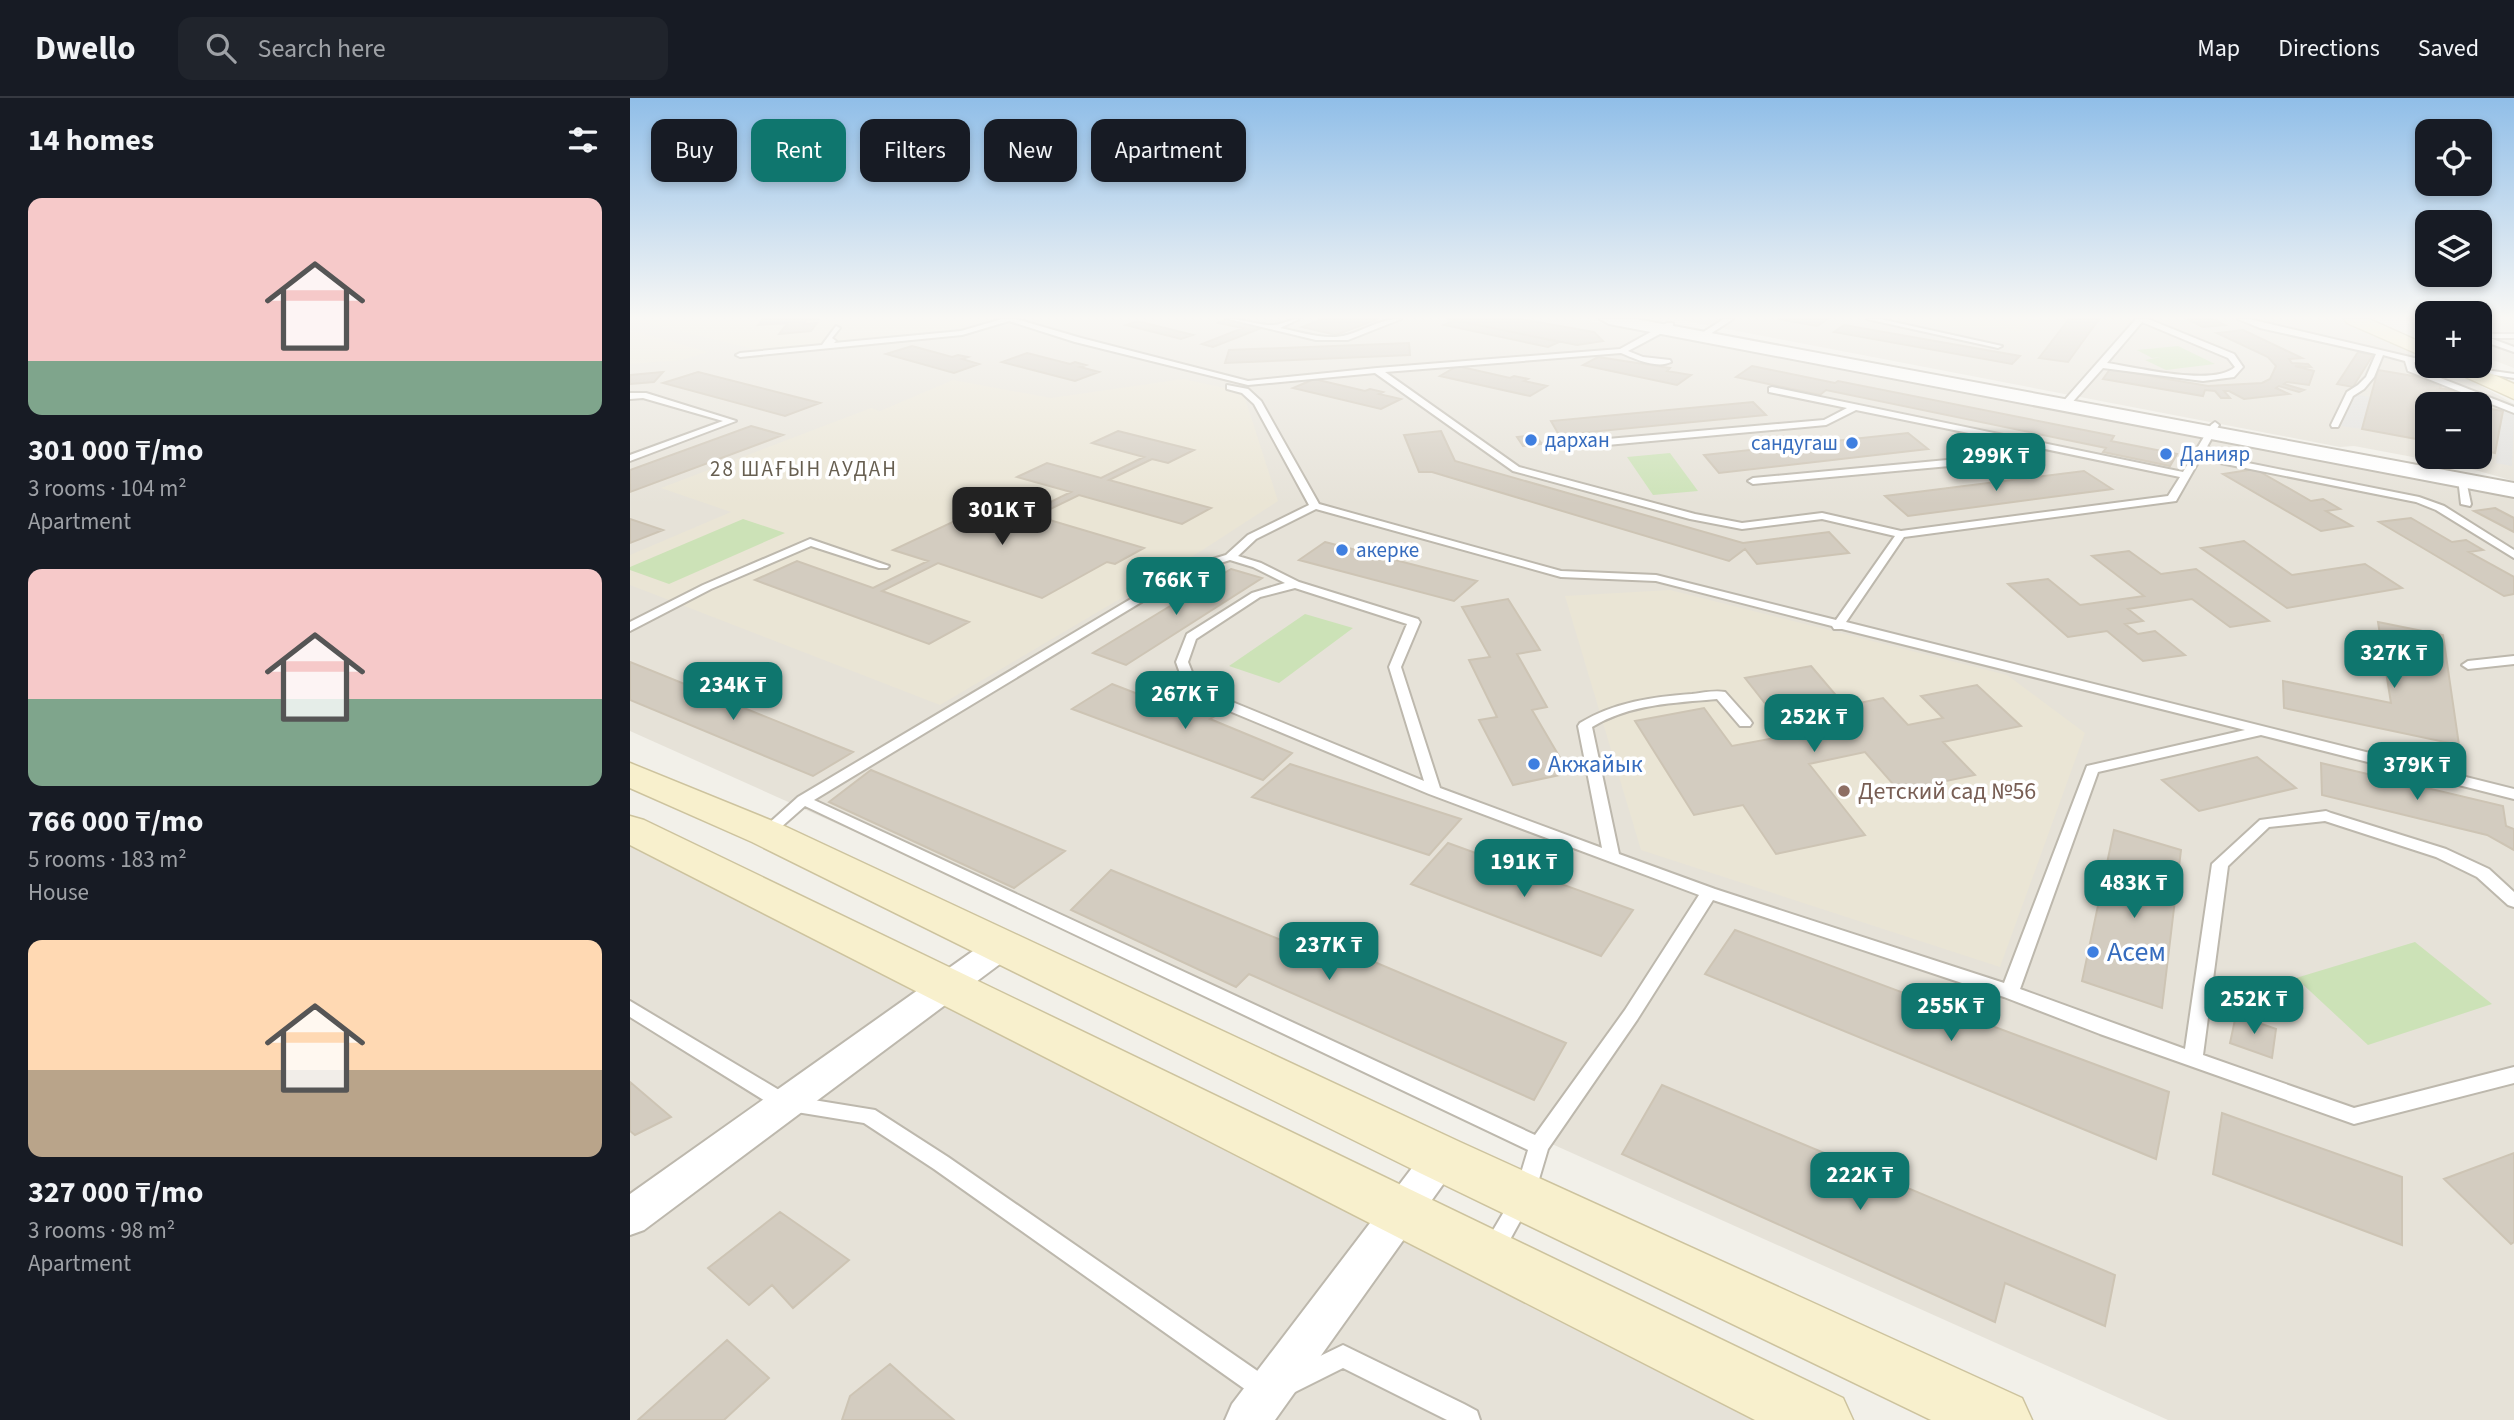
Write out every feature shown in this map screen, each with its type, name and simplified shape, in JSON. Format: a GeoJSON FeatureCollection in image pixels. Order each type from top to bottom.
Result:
{"type":"FeatureCollection","features":[{"type":"Feature","properties":{"kind":"main road"},"geometry":{"type":"LineString","coordinates":[[630,774],[766,834],[1441,1158],[2000,1420]]}},
{"type":"Feature","properties":{"kind":"main road"},"geometry":{"type":"LineString","coordinates":[[630,829],[1821,1420]]}},
{"type":"Feature","properties":{"kind":"street"},"geometry":{"type":"LineString","coordinates":[[1937,381],[2213,429],[2514,490]]}},
{"type":"Feature","properties":{"kind":"street"},"geometry":{"type":"LineString","coordinates":[[630,1217],[1001,947]]}},
{"type":"Feature","properties":{"kind":"street"},"geometry":{"type":"LineString","coordinates":[[1259,1406],[1441,1158]]}},
{"type":"Feature","properties":{"kind":"lane"},"geometry":{"type":"LineString","coordinates":[[1215,381],[1245,391],[1258,403],[1315,506]]}},
{"type":"Feature","properties":{"kind":"lane"},"geometry":{"type":"LineString","coordinates":[[1238,381],[1248,383],[1271,381]]}},
{"type":"Feature","properties":{"kind":"lane"},"geometry":{"type":"LineString","coordinates":[[1378,383],[1392,381],[1516,469],[1693,517],[1742,526],[1822,516],[1901,534],[2172,499],[2213,429]]}},
{"type":"Feature","properties":{"kind":"lane"},"geometry":{"type":"LineString","coordinates":[[2065,405],[2087,381]]}},
{"type":"Feature","properties":{"kind":"lane"},"geometry":{"type":"LineString","coordinates":[[2335,425],[2350,394],[2362,389],[2368,381]]}},
{"type":"Feature","properties":{"kind":"lane"},"geometry":{"type":"LineString","coordinates":[[2440,381],[2514,410]]}},
{"type":"Feature","properties":{"kind":"lane"},"geometry":{"type":"LineString","coordinates":[[1772,390],[2185,475]]}},
{"type":"Feature","properties":{"kind":"lane"},"geometry":{"type":"LineString","coordinates":[[630,396],[643,395],[732,421],[630,458]]}},
{"type":"Feature","properties":{"kind":"lane"},"geometry":{"type":"LineString","coordinates":[[1585,444],[1826,422],[1855,407]]}},
{"type":"Feature","properties":{"kind":"lane"},"geometry":{"type":"LineString","coordinates":[[1753,481],[1993,458],[2009,439]]}},
{"type":"Feature","properties":{"kind":"lane"},"geometry":{"type":"LineString","coordinates":[[2196,456],[2419,500],[2440,508],[2514,555]]}},
{"type":"Feature","properties":{"kind":"lane"},"geometry":{"type":"LineString","coordinates":[[2461,480],[2466,504]]}},
{"type":"Feature","properties":{"kind":"lane"},"geometry":{"type":"LineString","coordinates":[[766,834],[803,800],[1187,570],[1230,557],[1252,537],[1315,506],[1561,574],[1656,578],[1838,626],[2514,794]]}},
{"type":"Feature","properties":{"kind":"lane"},"geometry":{"type":"LineString","coordinates":[[1838,626],[1901,534]]}},
{"type":"Feature","properties":{"kind":"lane"},"geometry":{"type":"LineString","coordinates":[[630,627],[707,587],[810,542],[883,566]]}},
{"type":"Feature","properties":{"kind":"lane"},"geometry":{"type":"LineString","coordinates":[[1230,557],[1257,565],[1295,584],[1415,622],[1395,667],[1434,791]]}},
{"type":"Feature","properties":{"kind":"lane"},"geometry":{"type":"LineString","coordinates":[[1295,584],[1256,595],[1191,637],[1182,662],[1191,684],[1220,702],[1434,791],[1612,858],[1709,893],[2010,992],[2354,1116],[2514,1075]]}},
{"type":"Feature","properties":{"kind":"lane"},"geometry":{"type":"LineString","coordinates":[[2468,665],[2514,660]]}},
{"type":"Feature","properties":{"kind":"lane"},"geometry":{"type":"LineString","coordinates":[[1612,858],[1585,726],[1600,715],[1642,704],[1720,695],[1745,723]]}},
{"type":"Feature","properties":{"kind":"lane"},"geometry":{"type":"LineString","coordinates":[[2010,992],[2092,769],[2260,731]]}},
{"type":"Feature","properties":{"kind":"lane"},"geometry":{"type":"LineString","coordinates":[[803,800],[1539,1146]]}},
{"type":"Feature","properties":{"kind":"lane"},"geometry":{"type":"LineString","coordinates":[[2193,1059],[2220,864],[2265,823],[2326,816],[2441,853],[2483,873],[2514,901]]}},
{"type":"Feature","properties":{"kind":"lane"},"geometry":{"type":"LineString","coordinates":[[1489,1256],[1524,1196],[1539,1146],[1632,1015],[1709,893]]}},
{"type":"Feature","properties":{"kind":"lane"},"geometry":{"type":"LineString","coordinates":[[630,1009],[785,1103],[868,1116],[941,1163],[1259,1406],[1343,1356],[1468,1420]]}},
{"type":"Feature","properties":{"kind":"shaded area","name":"28 ШАҒЫН АУДАН"},"geometry":{"type":"Polygon","coordinates":[[[630,381],[1908,381],[2514,494],[2514,1420],[2168,1420],[630,731],[630,381]]]}},
{"type":"Feature","properties":{"kind":"shaded area"},"geometry":{"type":"Polygon","coordinates":[[[951,381],[1051,398],[1171,381],[1191,381],[1243,392],[1278,501],[1201,551],[940,705],[630,585],[630,555],[731,512],[661,488],[871,408],[880,411],[951,381]]]}},
{"type":"Feature","properties":{"kind":"shaded area"},"geometry":{"type":"Polygon","coordinates":[[[1996,381],[2472,381],[2514,404],[2514,481],[2472,469],[2492,469],[2492,392],[2415,392],[2415,457],[2354,446],[2340,447],[1996,381]]]}},
{"type":"Feature","properties":{"kind":"shaded area"},"geometry":{"type":"Polygon","coordinates":[[[2352,394],[2371,397],[2362,429],[2341,426],[2352,394]]]}},
{"type":"Feature","properties":{"kind":"shaded area"},"geometry":{"type":"Polygon","coordinates":[[[2503,411],[2514,413],[2512,466],[2496,463],[2503,411]]]}},
{"type":"Feature","properties":{"kind":"shaded area","name":"Детский сад №56"},"geometry":{"type":"Polygon","coordinates":[[[1670,590],[2007,675],[2085,733],[2000,967],[1641,850],[1565,596],[1670,590]]]}},
{"type":"Feature","properties":{"kind":"shaded area"},"geometry":{"type":"Polygon","coordinates":[[[630,834],[1849,1420],[630,1420],[630,834]]]}},
{"type":"Feature","properties":{"kind":"green space"},"geometry":{"type":"Polygon","coordinates":[[[1670,453],[1698,491],[1653,495],[1627,457],[1670,453]]]}},
{"type":"Feature","properties":{"kind":"green space"},"geometry":{"type":"Polygon","coordinates":[[[743,519],[785,533],[669,584],[630,570],[630,567],[743,519]]]}},
{"type":"Feature","properties":{"kind":"green space"},"geometry":{"type":"Polygon","coordinates":[[[1305,614],[1353,628],[1279,683],[1229,666],[1305,614]]]}},
{"type":"Feature","properties":{"kind":"green space"},"geometry":{"type":"Polygon","coordinates":[[[2415,942],[2492,1004],[2368,1045],[2296,978],[2415,942]]]}},
{"type":"Feature","properties":{"kind":"building"},"geometry":{"type":"Polygon","coordinates":[[[630,381],[655,381],[654,382],[630,384],[630,381]]]}},
{"type":"Feature","properties":{"kind":"building"},"geometry":{"type":"Polygon","coordinates":[[[732,381],[820,403],[785,416],[663,383],[732,381]]]}},
{"type":"Feature","properties":{"kind":"building"},"geometry":{"type":"Polygon","coordinates":[[[1310,381],[1321,381],[1365,391],[1370,389],[1401,399],[1381,409],[1293,388],[1310,381]]]}},
{"type":"Feature","properties":{"kind":"building"},"geometry":{"type":"Polygon","coordinates":[[[1461,381],[1525,381],[1547,386],[1530,396],[1461,381]]]}},
{"type":"Feature","properties":{"kind":"building"},"geometry":{"type":"Polygon","coordinates":[[[1657,381],[1683,381],[1677,385],[1657,381]]]}},
{"type":"Feature","properties":{"kind":"building"},"geometry":{"type":"Polygon","coordinates":[[[1753,381],[1838,381],[2114,436],[2111,441],[2177,454],[2170,466],[2103,452],[2106,448],[1826,390],[1820,395],[1753,381]]]}},
{"type":"Feature","properties":{"kind":"building"},"geometry":{"type":"Polygon","coordinates":[[[2113,381],[2177,381],[2208,386],[2311,381],[2309,385],[2287,382],[2284,384],[2304,390],[2299,392],[2279,386],[2276,388],[2289,394],[2244,399],[2229,391],[2224,391],[2230,398],[2221,398],[2215,391],[2205,390],[2203,396],[2113,381]]]}},
{"type":"Feature","properties":{"kind":"building"},"geometry":{"type":"Polygon","coordinates":[[[2339,381],[2357,381],[2353,387],[2337,384],[2339,381]]]}},
{"type":"Feature","properties":{"kind":"building"},"geometry":{"type":"Polygon","coordinates":[[[2375,381],[2441,381],[2440,388],[2462,392],[2415,392],[2415,439],[2362,429],[2375,381]]]}},
{"type":"Feature","properties":{"kind":"building"},"geometry":{"type":"Polygon","coordinates":[[[1753,402],[1766,415],[1559,435],[1551,421],[1753,402]]]}},
{"type":"Feature","properties":{"kind":"building"},"geometry":{"type":"Polygon","coordinates":[[[2492,409],[2503,411],[2495,453],[2492,452],[2492,409]]]}},
{"type":"Feature","properties":{"kind":"building"},"geometry":{"type":"Polygon","coordinates":[[[751,426],[783,435],[630,492],[630,470],[751,426]]]}},
{"type":"Feature","properties":{"kind":"building"},"geometry":{"type":"Polygon","coordinates":[[[1118,431],[1194,450],[1168,463],[1152,459],[1109,480],[1211,508],[1182,524],[1079,495],[1036,516],[1144,548],[1115,564],[1107,562],[1042,598],[938,563],[882,591],[969,622],[929,644],[755,580],[797,561],[873,588],[928,561],[893,550],[991,504],[1026,514],[1071,492],[1017,477],[1047,463],[1101,478],[1144,457],[1092,443],[1118,431]]]}},
{"type":"Feature","properties":{"kind":"building"},"geometry":{"type":"Polygon","coordinates":[[[1441,431],[1455,461],[1743,543],[1829,532],[1849,553],[1757,564],[1745,549],[1729,561],[1432,472],[1419,472],[1404,435],[1441,431]]]}},
{"type":"Feature","properties":{"kind":"building"},"geometry":{"type":"Polygon","coordinates":[[[1908,433],[1928,449],[1719,473],[1704,455],[1908,433]]]}},
{"type":"Feature","properties":{"kind":"building"},"geometry":{"type":"Polygon","coordinates":[[[1535,435],[1542,444],[1523,446],[1517,437],[1535,435]]]}},
{"type":"Feature","properties":{"kind":"building"},"geometry":{"type":"Polygon","coordinates":[[[2255,469],[2311,501],[2323,499],[2340,509],[2326,511],[2352,526],[2321,531],[2223,474],[2255,469]]]}},
{"type":"Feature","properties":{"kind":"building"},"geometry":{"type":"Polygon","coordinates":[[[2084,471],[2112,489],[1908,516],[1885,496],[2084,471]]]}},
{"type":"Feature","properties":{"kind":"building"},"geometry":{"type":"Polygon","coordinates":[[[2495,508],[2514,518],[2514,532],[2474,511],[2495,508]]]}},
{"type":"Feature","properties":{"kind":"building"},"geometry":{"type":"Polygon","coordinates":[[[2411,518],[2452,542],[2466,540],[2483,550],[2469,552],[2514,577],[2514,594],[2504,596],[2379,522],[2411,518]]]}},
{"type":"Feature","properties":{"kind":"building"},"geometry":{"type":"Polygon","coordinates":[[[630,519],[663,530],[630,543],[630,519]]]}},
{"type":"Feature","properties":{"kind":"building"},"geometry":{"type":"Polygon","coordinates":[[[2244,541],[2292,575],[2365,564],[2402,588],[2287,608],[2201,548],[2244,541]]]}},
{"type":"Feature","properties":{"kind":"building"},"geometry":{"type":"Polygon","coordinates":[[[1325,542],[1477,581],[1454,601],[1299,560],[1325,542]]]}},
{"type":"Feature","properties":{"kind":"building"},"geometry":{"type":"Polygon","coordinates":[[[2129,551],[2161,574],[2196,569],[2269,621],[2230,627],[2192,599],[2128,609],[2143,621],[2125,624],[2138,634],[2155,631],[2185,655],[2143,661],[2107,631],[2068,637],[2008,584],[2048,579],[2080,605],[2144,596],[2092,556],[2129,551]]]}},
{"type":"Feature","properties":{"kind":"building"},"geometry":{"type":"Polygon","coordinates":[[[1231,569],[1262,578],[1126,665],[1093,653],[1231,569]]]}},
{"type":"Feature","properties":{"kind":"building"},"geometry":{"type":"Polygon","coordinates":[[[1508,599],[1540,650],[1517,654],[1547,707],[1532,710],[1569,773],[1513,785],[1479,720],[1497,717],[1469,660],[1490,657],[1462,607],[1508,599]]]}},
{"type":"Feature","properties":{"kind":"building"},"geometry":{"type":"Polygon","coordinates":[[[2378,622],[2443,635],[2459,745],[2284,708],[2283,681],[2391,703],[2378,622]]]}},
{"type":"Feature","properties":{"kind":"building"},"geometry":{"type":"Polygon","coordinates":[[[630,662],[853,752],[813,776],[630,700],[630,662]]]}},
{"type":"Feature","properties":{"kind":"building"},"geometry":{"type":"Polygon","coordinates":[[[1811,666],[1845,706],[1883,698],[1908,725],[1943,718],[1921,696],[1977,685],[2021,726],[1943,742],[1975,775],[1899,791],[1865,752],[1809,764],[1865,835],[1776,854],[1743,805],[1694,815],[1635,721],[1704,708],[1732,746],[1790,735],[1745,678],[1811,666]]]}},
{"type":"Feature","properties":{"kind":"building"},"geometry":{"type":"Polygon","coordinates":[[[1112,684],[1187,713],[1196,707],[1217,715],[1210,719],[1292,753],[1263,780],[1072,709],[1112,684]]]}},
{"type":"Feature","properties":{"kind":"building"},"geometry":{"type":"Polygon","coordinates":[[[2257,757],[2296,788],[2199,811],[2162,780],[2257,757]]]}},
{"type":"Feature","properties":{"kind":"building"},"geometry":{"type":"Polygon","coordinates":[[[2321,763],[2503,806],[2506,826],[2514,829],[2514,850],[2487,835],[2322,795],[2321,763]]]}},
{"type":"Feature","properties":{"kind":"building"},"geometry":{"type":"Polygon","coordinates":[[[1290,764],[1461,819],[1429,855],[1252,797],[1290,764]]]}},
{"type":"Feature","properties":{"kind":"building"},"geometry":{"type":"Polygon","coordinates":[[[871,770],[1065,851],[1014,888],[829,802],[871,770]]]}},
{"type":"Feature","properties":{"kind":"building"},"geometry":{"type":"Polygon","coordinates":[[[2114,830],[2181,850],[2162,1008],[2082,981],[2114,830]]]}},
{"type":"Feature","properties":{"kind":"building"},"geometry":{"type":"Polygon","coordinates":[[[1448,843],[1633,910],[1601,956],[1411,884],[1448,843]]]}},
{"type":"Feature","properties":{"kind":"building"},"geometry":{"type":"Polygon","coordinates":[[[1111,870],[1281,940],[1294,928],[1566,1043],[1534,1100],[1249,974],[1236,987],[1071,910],[1111,870]]]}},
{"type":"Feature","properties":{"kind":"building"},"geometry":{"type":"Polygon","coordinates":[[[1735,930],[2169,1092],[2156,1159],[1705,974],[1735,930]]]}},
{"type":"Feature","properties":{"kind":"building"},"geometry":{"type":"Polygon","coordinates":[[[2236,1015],[2276,1029],[2272,1058],[2230,1043],[2236,1015]]]}},
{"type":"Feature","properties":{"kind":"building"},"geometry":{"type":"Polygon","coordinates":[[[630,1082],[671,1117],[635,1135],[630,1131],[630,1082]]]}},
{"type":"Feature","properties":{"kind":"building"},"geometry":{"type":"Polygon","coordinates":[[[1662,1085],[2115,1275],[2105,1326],[2005,1283],[1995,1322],[1622,1154],[1662,1085]]]}},
{"type":"Feature","properties":{"kind":"building"},"geometry":{"type":"Polygon","coordinates":[[[2222,1113],[2402,1177],[2402,1245],[2213,1174],[2222,1113]]]}},
{"type":"Feature","properties":{"kind":"building"},"geometry":{"type":"Polygon","coordinates":[[[2514,1153],[2514,1242],[2511,1244],[2444,1179],[2514,1153]]]}},
{"type":"Feature","properties":{"kind":"building"},"geometry":{"type":"Polygon","coordinates":[[[780,1212],[849,1260],[793,1308],[772,1285],[749,1305],[708,1268],[780,1212]]]}},
{"type":"Feature","properties":{"kind":"building"},"geometry":{"type":"Polygon","coordinates":[[[727,1340],[769,1378],[724,1420],[638,1420],[727,1340]]]}},
{"type":"Feature","properties":{"kind":"building"},"geometry":{"type":"Polygon","coordinates":[[[890,1364],[954,1420],[842,1420],[850,1396],[890,1364]]]}},
{"type":"Feature","properties":{"kind":"place","name":"дархан"},"geometry":{"type":"Point","coordinates":[1531,440]}},
{"type":"Feature","properties":{"kind":"place","name":"сандугаш"},"geometry":{"type":"Point","coordinates":[1852,443]}},
{"type":"Feature","properties":{"kind":"place","name":"Данияр"},"geometry":{"type":"Point","coordinates":[2166,454]}},
{"type":"Feature","properties":{"kind":"place","name":"акерке"},"geometry":{"type":"Point","coordinates":[1342,550]}},
{"type":"Feature","properties":{"kind":"place","name":"Акжайык"},"geometry":{"type":"Point","coordinates":[1534,764]}},
{"type":"Feature","properties":{"kind":"place","name":"Детский сад №56"},"geometry":{"type":"Point","coordinates":[1844,791]}},
{"type":"Feature","properties":{"kind":"place","name":"Асем"},"geometry":{"type":"Point","coordinates":[2093,952]}},
{"type":"Feature","properties":{"kind":"district","name":"28 ШАҒЫН АУДАН"},"geometry":{"type":"Point","coordinates":[804,469]}}]}
